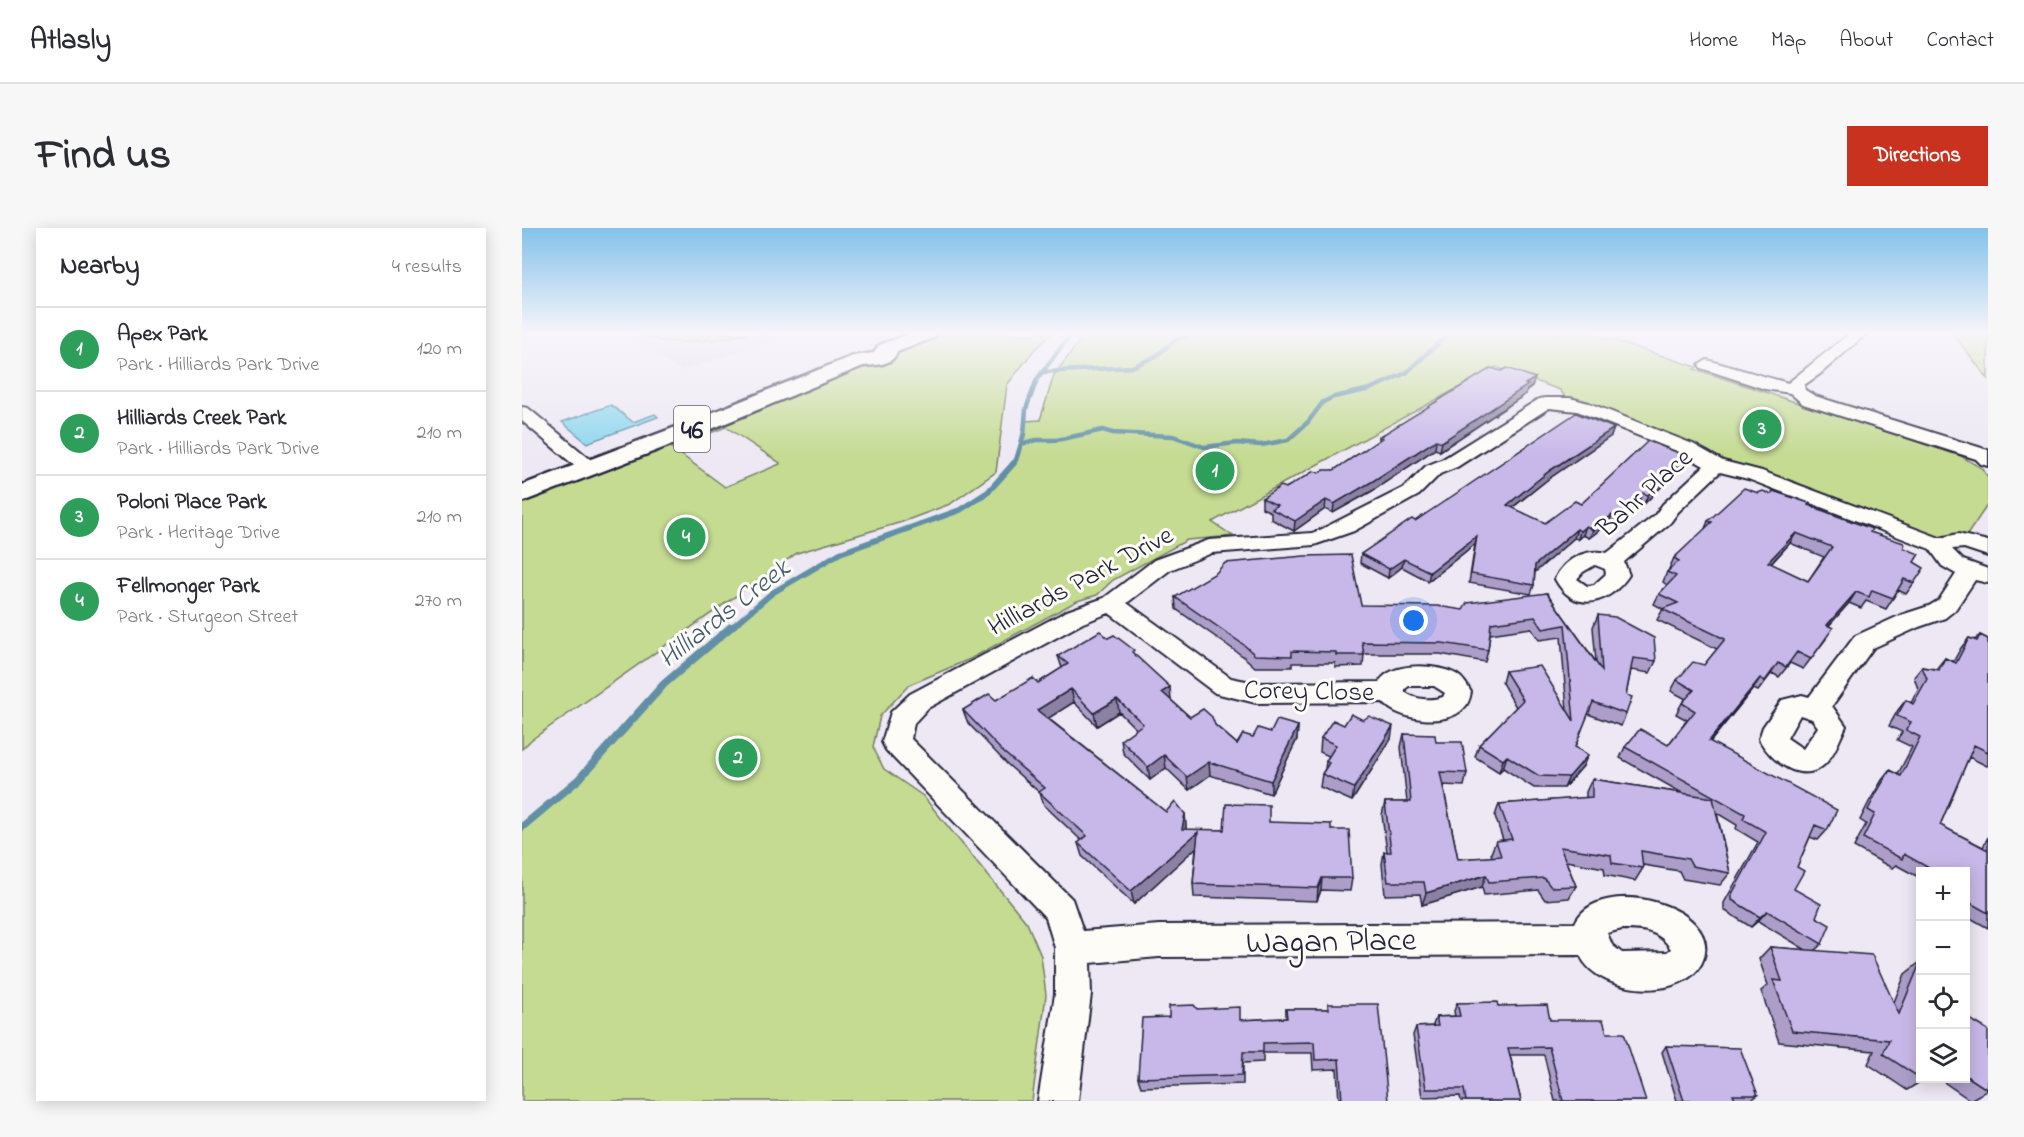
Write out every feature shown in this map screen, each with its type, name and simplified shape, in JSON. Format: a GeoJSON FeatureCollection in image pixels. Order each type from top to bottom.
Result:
{"type":"FeatureCollection","features":[{"type":"Feature","properties":{"kind":"main road","name":"46"},"geometry":{"type":"LineString","coordinates":[[522,494],[823,375]]}},
{"type":"Feature","properties":{"kind":"street"},"geometry":{"type":"LineString","coordinates":[[1740,375],[1771,385],[1795,389],[1809,400],[1986,456]]}},
{"type":"Feature","properties":{"kind":"street"},"geometry":{"type":"LineString","coordinates":[[1795,389],[1796,383],[1808,375]]}},
{"type":"Feature","properties":{"kind":"street","name":"Hilliards Park Drive"},"geometry":{"type":"LineString","coordinates":[[1058,1101],[1073,994],[1072,948],[1060,910],[896,742],[901,719],[919,701],[1075,617],[1112,603],[1162,565],[1209,547],[1314,539],[1347,527],[1412,491],[1433,470],[1450,463],[1545,403],[1570,403],[1686,447],[1716,465],[1755,474],[1941,546]]}},
{"type":"Feature","properties":{"kind":"street"},"geometry":{"type":"LineString","coordinates":[[522,412],[589,468]]}},
{"type":"Feature","properties":{"kind":"street","name":"Bahr Place"},"geometry":{"type":"LineString","coordinates":[[1610,562],[1663,519],[1670,508],[1716,465]]}},
{"type":"Feature","properties":{"kind":"street"},"geometry":{"type":"LineString","coordinates":[[1816,708],[1864,642],[1901,624],[1938,612],[1978,574],[1950,562],[1941,550],[1941,546],[1952,541],[1986,544]]}},
{"type":"Feature","properties":{"kind":"street","name":"Corey Close"},"geometry":{"type":"LineString","coordinates":[[1112,603],[1224,686],[1256,693],[1390,692]]}},
{"type":"Feature","properties":{"kind":"street","name":"Wagan Place"},"geometry":{"type":"LineString","coordinates":[[1072,948],[1159,941],[1589,939]]}},
{"type":"Feature","properties":{"kind":"green space"},"geometry":{"type":"Polygon","coordinates":[[[842,375],[1015,375],[1007,385],[996,472],[950,504],[902,522],[797,553],[531,740],[522,749],[522,502],[842,375]],[[726,427],[672,448],[725,487],[780,464],[726,427]]]}},
{"type":"Feature","properties":{"kind":"green space"},"geometry":{"type":"Polygon","coordinates":[[[1054,375],[1482,375],[1212,522],[1233,536],[1187,540],[1113,580],[1097,595],[1077,601],[970,659],[909,685],[880,716],[873,747],[884,769],[923,796],[1027,923],[1041,956],[1046,995],[1032,1101],[522,1101],[522,827],[579,779],[664,684],[772,593],[840,553],[960,510],[988,492],[1016,460],[1025,421],[1040,420],[1054,375]]]}},
{"type":"Feature","properties":{"kind":"green space"},"geometry":{"type":"Polygon","coordinates":[[[1518,375],[1712,375],[1961,456],[1983,469],[1988,478],[1988,504],[1965,538],[1942,538],[1754,468],[1725,465],[1710,452],[1566,398],[1560,390],[1518,375]]]}},
{"type":"Feature","properties":{"kind":"water"},"geometry":{"type":"Polygon","coordinates":[[[611,405],[633,422],[655,414],[658,417],[587,443],[562,422],[611,405]]]}},
{"type":"Feature","properties":{"kind":"building"},"geometry":{"type":"Polygon","coordinates":[[[1480,375],[1526,375],[1535,378],[1442,442],[1436,440],[1334,504],[1326,500],[1295,521],[1271,509],[1277,505],[1262,498],[1281,486],[1286,488],[1314,471],[1319,473],[1324,470],[1334,470],[1382,438],[1379,437],[1480,375]]]}},
{"type":"Feature","properties":{"kind":"building"},"geometry":{"type":"Polygon","coordinates":[[[1576,413],[1614,428],[1549,471],[1507,505],[1545,523],[1575,501],[1581,504],[1648,441],[1687,456],[1663,475],[1667,476],[1648,495],[1642,493],[1617,517],[1612,515],[1593,530],[1586,526],[1580,531],[1577,529],[1535,565],[1534,585],[1471,574],[1477,536],[1430,572],[1404,559],[1389,569],[1361,554],[1412,519],[1415,521],[1576,413]]]}},
{"type":"Feature","properties":{"kind":"building"},"geometry":{"type":"Polygon","coordinates":[[[1744,488],[1758,493],[1763,491],[1771,494],[1773,491],[1872,529],[1870,532],[1904,543],[1904,548],[1919,554],[1914,562],[1924,568],[1914,583],[1904,579],[1893,598],[1872,590],[1869,597],[1856,592],[1827,625],[1833,628],[1811,659],[1797,652],[1786,667],[1778,663],[1765,681],[1760,678],[1709,741],[1837,810],[1827,830],[1815,825],[1797,867],[1804,871],[1794,889],[1821,904],[1816,917],[1830,925],[1822,944],[1767,911],[1760,917],[1732,900],[1732,894],[1766,832],[1743,819],[1745,814],[1625,747],[1640,729],[1668,745],[1695,711],[1682,703],[1694,690],[1677,680],[1693,662],[1704,665],[1725,639],[1662,609],[1678,603],[1659,594],[1676,576],[1667,572],[1679,561],[1674,558],[1712,522],[1708,521],[1744,488]],[[1796,533],[1768,562],[1808,581],[1832,547],[1796,533]]]}},
{"type":"Feature","properties":{"kind":"building"},"geometry":{"type":"Polygon","coordinates":[[[1351,555],[1361,605],[1437,606],[1463,610],[1467,603],[1547,593],[1602,671],[1598,615],[1615,617],[1654,638],[1656,661],[1633,658],[1626,695],[1632,697],[1626,714],[1593,702],[1575,747],[1588,755],[1569,777],[1539,776],[1507,756],[1503,760],[1479,745],[1523,700],[1505,671],[1540,666],[1574,721],[1565,625],[1543,629],[1535,617],[1491,623],[1488,650],[1442,643],[1362,642],[1364,655],[1292,651],[1292,656],[1255,655],[1175,597],[1216,573],[1225,563],[1304,556],[1351,555]]]}},
{"type":"Feature","properties":{"kind":"building"},"geometry":{"type":"Polygon","coordinates":[[[1100,631],[1108,638],[1114,635],[1134,650],[1132,652],[1170,687],[1162,692],[1190,717],[1203,709],[1212,717],[1215,725],[1237,744],[1243,734],[1253,737],[1258,728],[1271,732],[1277,720],[1298,726],[1271,781],[1209,762],[1187,777],[1164,755],[1148,767],[1121,740],[1143,724],[1117,699],[1094,713],[1071,689],[1037,710],[1166,812],[1175,801],[1185,814],[1182,829],[1224,830],[1226,804],[1269,805],[1269,822],[1331,824],[1331,830],[1349,830],[1352,878],[1322,878],[1318,888],[1193,884],[1198,832],[1131,891],[1078,843],[1087,836],[1039,792],[1045,788],[1002,751],[963,710],[989,694],[996,700],[1033,678],[1038,683],[1068,664],[1058,656],[1100,631]]]}},
{"type":"Feature","properties":{"kind":"building"},"geometry":{"type":"Polygon","coordinates":[[[1980,635],[1988,639],[1988,752],[1974,745],[1940,825],[1988,850],[1988,913],[1970,903],[1970,867],[1927,867],[1904,854],[1902,859],[1863,838],[1875,814],[1868,810],[1877,792],[1890,770],[1901,776],[1920,737],[1906,730],[1911,722],[1897,716],[1906,700],[1913,704],[1927,679],[1922,667],[1939,670],[1945,658],[1956,663],[1969,638],[1977,641],[1980,635]]]}},
{"type":"Feature","properties":{"kind":"building"},"geometry":{"type":"Polygon","coordinates":[[[1351,714],[1363,720],[1369,716],[1393,726],[1354,788],[1322,774],[1329,763],[1326,761],[1336,745],[1321,738],[1333,720],[1344,725],[1351,714]]]}},
{"type":"Feature","properties":{"kind":"building"},"geometry":{"type":"Polygon","coordinates":[[[1404,734],[1435,735],[1436,742],[1462,742],[1467,773],[1440,772],[1458,859],[1501,856],[1496,841],[1512,839],[1499,804],[1592,797],[1592,779],[1713,798],[1730,873],[1692,866],[1688,859],[1641,851],[1643,868],[1612,863],[1611,855],[1560,847],[1576,886],[1551,887],[1544,878],[1489,882],[1486,875],[1426,893],[1424,882],[1388,882],[1384,852],[1391,852],[1385,802],[1411,802],[1404,734]]]}},
{"type":"Feature","properties":{"kind":"building"},"geometry":{"type":"Polygon","coordinates":[[[1770,947],[1872,955],[1899,1014],[1916,973],[1916,1075],[1883,1054],[1889,1040],[1792,1031],[1773,980],[1782,981],[1770,947]]]}},
{"type":"Feature","properties":{"kind":"building"},"geometry":{"type":"Polygon","coordinates":[[[1497,1002],[1498,1006],[1547,1005],[1550,1020],[1603,1020],[1607,1033],[1624,1033],[1646,1101],[1563,1101],[1549,1047],[1508,1048],[1521,1101],[1466,1101],[1464,1089],[1426,1089],[1416,1027],[1438,1026],[1436,1017],[1460,1016],[1457,1003],[1497,1002]]]}},
{"type":"Feature","properties":{"kind":"building"},"geometry":{"type":"Polygon","coordinates":[[[1328,1004],[1378,1004],[1388,1101],[1342,1101],[1339,1059],[1315,1060],[1314,1042],[1263,1043],[1263,1052],[1243,1052],[1242,1075],[1138,1078],[1142,1018],[1169,1017],[1169,1006],[1194,1005],[1197,1009],[1240,1007],[1240,1020],[1287,1018],[1286,1009],[1329,1009],[1328,1004]]]}},
{"type":"Feature","properties":{"kind":"building"},"geometry":{"type":"Polygon","coordinates":[[[1970,1019],[1988,1030],[1988,1090],[1970,1078],[1970,1019]]]}},
{"type":"Feature","properties":{"kind":"building"},"geometry":{"type":"Polygon","coordinates":[[[1666,1046],[1740,1048],[1758,1095],[1733,1095],[1736,1101],[1684,1101],[1666,1046]]]}},
{"type":"Feature","properties":{"kind":"waterway","name":"Hilliards Creek"},"geometry":{"type":"LineString","coordinates":[[1012,464],[1016,460],[1024,434],[1026,409],[1040,375]]}},
{"type":"Feature","properties":{"kind":"waterway"},"geometry":{"type":"LineString","coordinates":[[1021,444],[1036,440],[1057,440],[1103,430],[1113,433],[1173,436],[1204,447],[1237,443],[1261,445],[1288,440],[1308,422],[1323,402],[1334,397],[1370,389],[1402,375]]}},
{"type":"Feature","properties":{"kind":"waterway","name":"Hilliards Creek"},"geometry":{"type":"LineString","coordinates":[[730,629],[772,593],[840,553],[960,510],[988,492],[1014,463]]}},
{"type":"Feature","properties":{"kind":"waterway","name":"Hilliards Creek"},"geometry":{"type":"LineString","coordinates":[[522,827],[579,779],[664,684],[731,627]]}},
{"type":"Feature","properties":{"kind":"place","name":"Poloni Place Park"},"geometry":{"type":"Point","coordinates":[1762,429]}},
{"type":"Feature","properties":{"kind":"place","name":"Apex Park"},"geometry":{"type":"Point","coordinates":[1215,471]}},
{"type":"Feature","properties":{"kind":"place","name":"Fellmonger Park"},"geometry":{"type":"Point","coordinates":[686,537]}},
{"type":"Feature","properties":{"kind":"place","name":"Hilliards Creek Park"},"geometry":{"type":"Point","coordinates":[738,758]}}]}
